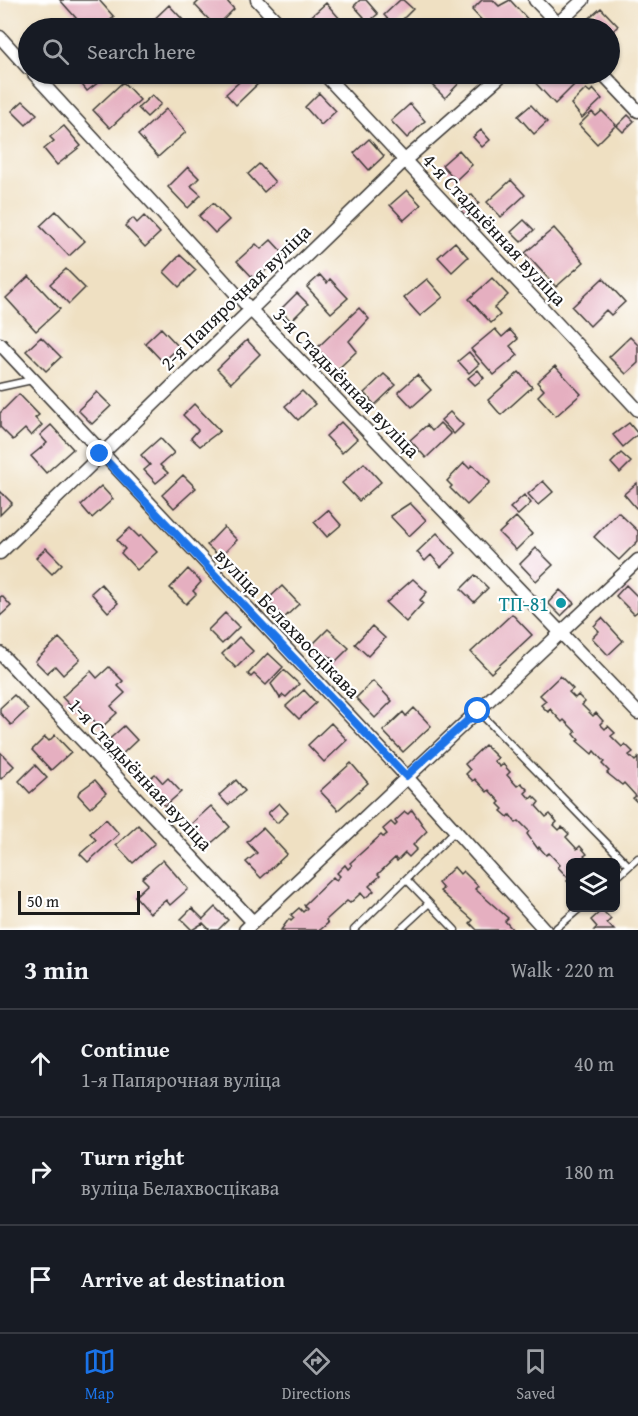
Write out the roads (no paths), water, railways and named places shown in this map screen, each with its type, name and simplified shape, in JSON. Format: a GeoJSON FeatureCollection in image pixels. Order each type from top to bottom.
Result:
{"type":"FeatureCollection","features":[{"type":"Feature","properties":{"kind":"street"},"geometry":{"type":"LineString","coordinates":[[257,0],[274,18]]}},
{"type":"Feature","properties":{"kind":"street"},"geometry":{"type":"LineString","coordinates":[[535,0],[550,18]]}},
{"type":"Feature","properties":{"kind":"street"},"geometry":{"type":"LineString","coordinates":[[566,18],[583,0]]}},
{"type":"Feature","properties":{"kind":"street"},"geometry":{"type":"LineString","coordinates":[[0,37],[18,57]]}},
{"type":"Feature","properties":{"kind":"street","name":"3-я Стадыённая вуліца"},"geometry":{"type":"LineString","coordinates":[[43,84],[250,309],[638,713]]}},
{"type":"Feature","properties":{"kind":"street","name":"4-я Стадыённая вуліца"},"geometry":{"type":"LineString","coordinates":[[333,84],[638,410]]}},
{"type":"Feature","properties":{"kind":"street","name":"2-я Папярочная вуліца"},"geometry":{"type":"LineString","coordinates":[[0,553],[404,161],[491,84]]}},
{"type":"Feature","properties":{"kind":"street"},"geometry":{"type":"LineString","coordinates":[[612,84],[638,111]]}},
{"type":"Feature","properties":{"kind":"street","name":"вуліца Белахвосцікава"},"geometry":{"type":"LineString","coordinates":[[0,344],[100,454],[406,776],[545,930]]}},
{"type":"Feature","properties":{"kind":"street"},"geometry":{"type":"LineString","coordinates":[[249,926],[638,560]]}},
{"type":"Feature","properties":{"kind":"street","name":"1-я Стадыённая вуліца"},"geometry":{"type":"LineString","coordinates":[[0,653],[249,926]]}},
{"type":"Feature","properties":{"kind":"lane"},"geometry":{"type":"LineString","coordinates":[[0,387],[33,380]]}},
{"type":"Feature","properties":{"kind":"lane"},"geometry":{"type":"LineString","coordinates":[[478,711],[629,866]]}},
{"type":"Feature","properties":{"kind":"lane"},"geometry":{"type":"LineString","coordinates":[[354,930],[455,830]]}},
{"type":"Feature","properties":{"kind":"lane"},"geometry":{"type":"LineString","coordinates":[[620,874],[638,858]]}},
{"type":"Feature","properties":{"kind":"lane"},"geometry":{"type":"LineString","coordinates":[[406,879],[455,930]]}},
{"type":"Feature","properties":{"kind":"lane"},"geometry":{"type":"LineString","coordinates":[[400,930],[429,903]]}},
{"type":"Feature","properties":{"kind":"lane"},"geometry":{"type":"LineString","coordinates":[[554,930],[575,912]]}},
{"type":"Feature","properties":{"kind":"place","name":"ТП-81"},"geometry":{"type":"Point","coordinates":[561,603]}}]}
